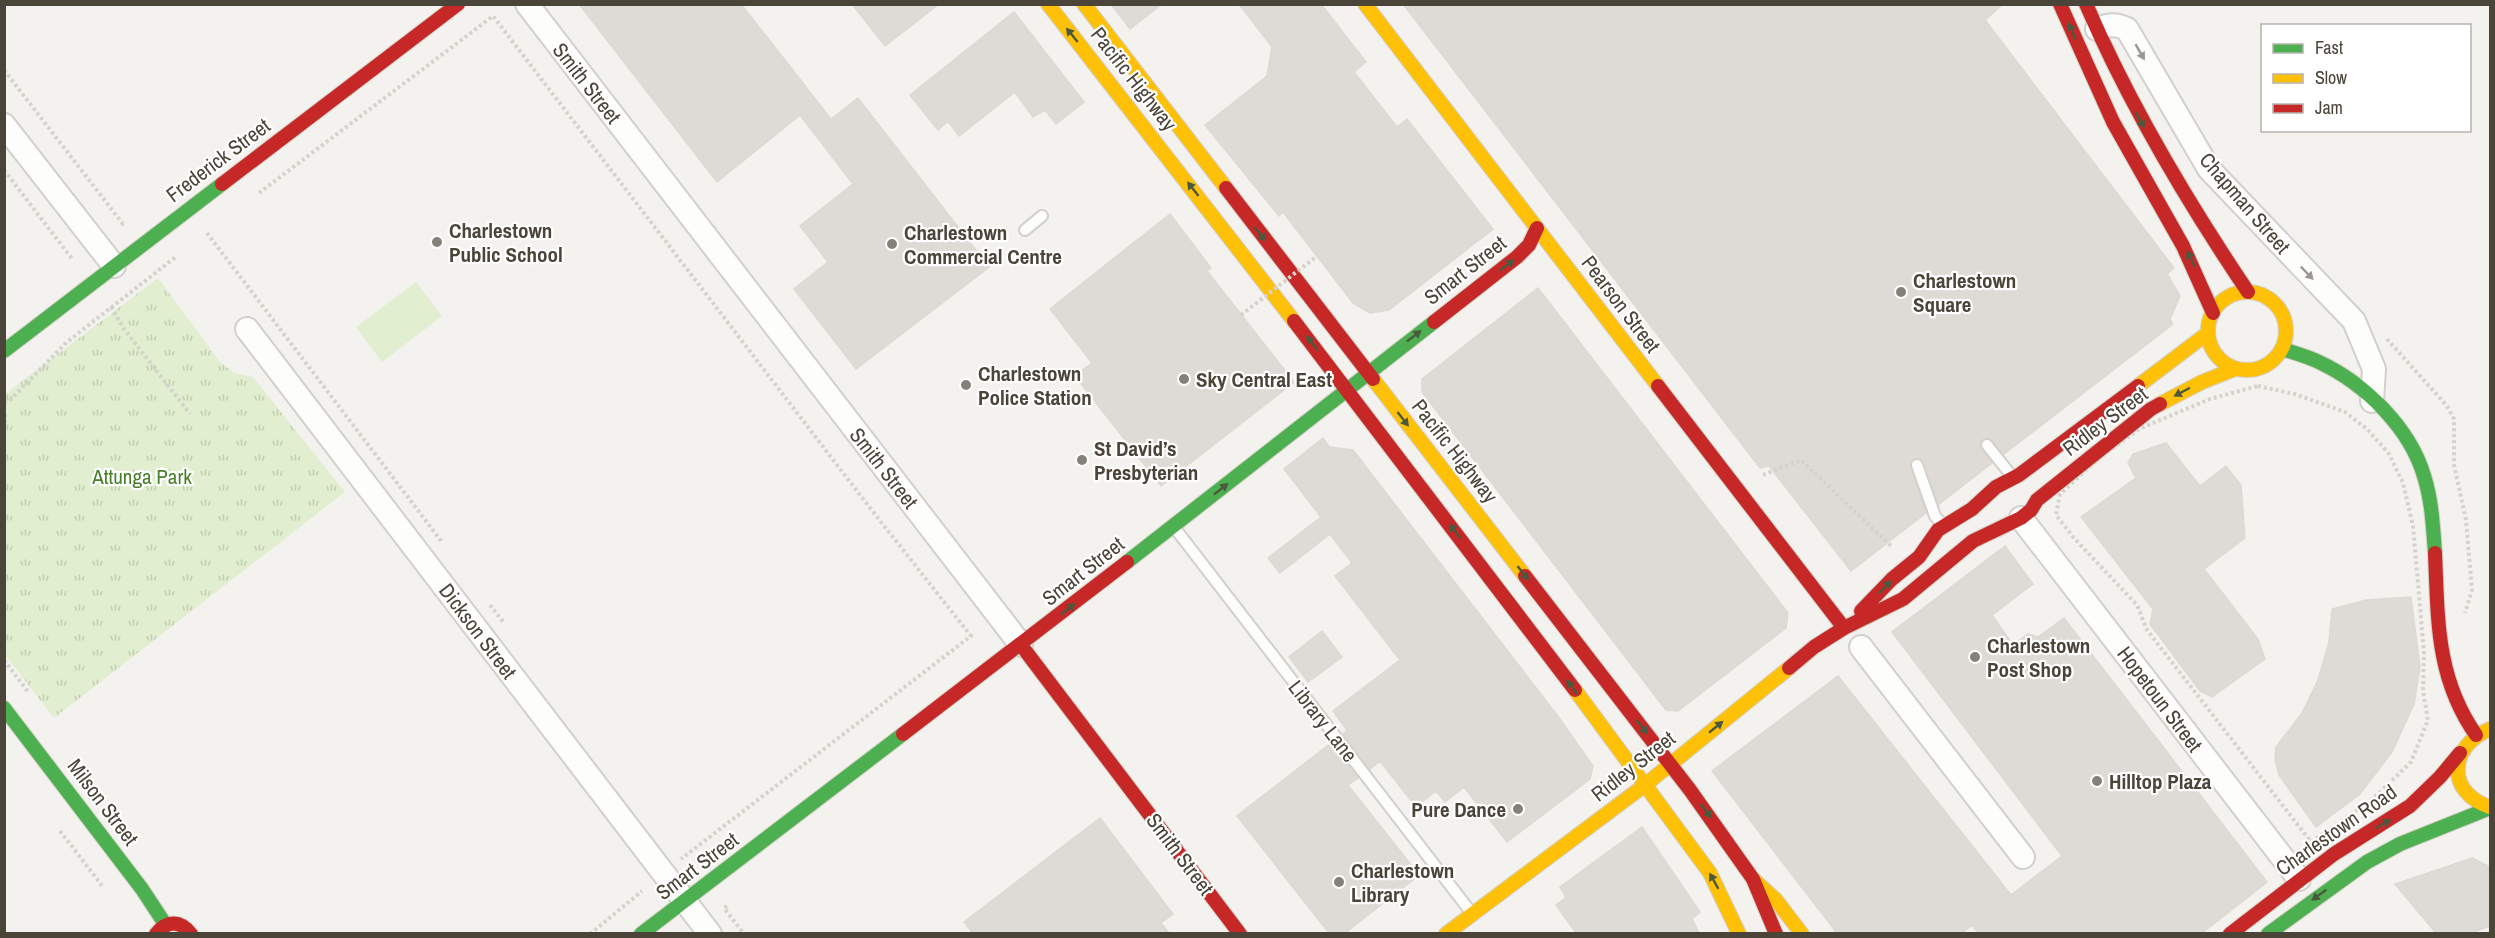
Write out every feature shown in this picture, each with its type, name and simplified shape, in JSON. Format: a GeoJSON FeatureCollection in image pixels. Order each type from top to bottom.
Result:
{"type":"FeatureCollection","features":[{"type":"Feature","properties":{"kind":"main road","name":"Frederick Street"},"geometry":{"type":"LineString","coordinates":[[4,351],[458,4]]}},
{"type":"Feature","properties":{"kind":"main road","name":"Pacific Highway"},"geometry":{"type":"LineString","coordinates":[[1048,4],[1347,389],[1645,784],[1710,873],[1739,933]]}},
{"type":"Feature","properties":{"kind":"main road","name":"Pacific Highway"},"geometry":{"type":"LineString","coordinates":[[1084,4],[1671,764],[1753,879],[1776,933]]}},
{"type":"Feature","properties":{"kind":"main road","name":"Pearson Street"},"geometry":{"type":"LineString","coordinates":[[1365,4],[1844,628]]}},
{"type":"Feature","properties":{"kind":"main road"},"geometry":{"type":"LineString","coordinates":[[2060,4],[2105,106],[2187,251],[2201,279],[2213,313]]}},
{"type":"Feature","properties":{"kind":"main road","name":"Chapman Street"},"geometry":{"type":"LineString","coordinates":[[2086,4],[2153,145],[2210,238],[2248,292]]}},
{"type":"Feature","properties":{"kind":"main road","name":"Smart Street"},"geometry":{"type":"LineString","coordinates":[[641,933],[1022,645],[1517,257],[1529,245],[1537,228]]}},
{"type":"Feature","properties":{"kind":"main road"},"geometry":{"type":"LineString","coordinates":[[2248,292],[2259,294],[2278,306],[2286,327],[2282,349],[2270,363],[2262,368],[2235,369],[2227,365],[2214,352],[2208,333],[2213,313],[2226,298],[2248,292]]}},
{"type":"Feature","properties":{"kind":"main road","name":"Ridley Street"},"geometry":{"type":"LineString","coordinates":[[1844,628],[1892,579],[1919,557],[1941,528],[1972,509],[1996,487],[2016,476],[2208,333]]}},
{"type":"Feature","properties":{"kind":"main road"},"geometry":{"type":"LineString","coordinates":[[2282,349],[2324,364],[2372,401],[2407,440],[2424,473],[2430,502],[2443,664],[2455,705],[2476,735],[2490,729]]}},
{"type":"Feature","properties":{"kind":"main road","name":"Ridley Street"},"geometry":{"type":"LineString","coordinates":[[1446,933],[1671,764],[1814,647],[1844,628],[1903,599],[1973,541],[2021,518],[2031,510],[2037,500],[2151,409],[2202,382],[2235,369]]}},
{"type":"Feature","properties":{"kind":"main road"},"geometry":{"type":"LineString","coordinates":[[2016,476],[2032,485],[2037,500]]}},
{"type":"Feature","properties":{"kind":"main road"},"geometry":{"type":"LineString","coordinates":[[1941,528],[1944,547],[1957,555]]}},
{"type":"Feature","properties":{"kind":"main road","name":"Smith Street"},"geometry":{"type":"LineString","coordinates":[[1022,645],[1240,933]]}},
{"type":"Feature","properties":{"kind":"main road","name":"Milson Street"},"geometry":{"type":"LineString","coordinates":[[4,708],[142,889],[161,929],[171,922],[183,924],[191,933]]}},
{"type":"Feature","properties":{"kind":"main road","name":"Charlestown Road"},"geometry":{"type":"LineString","coordinates":[[2230,933],[2334,854],[2410,806],[2440,777],[2466,743],[2476,735]]}},
{"type":"Feature","properties":{"kind":"main road"},"geometry":{"type":"LineString","coordinates":[[2460,753],[2457,767],[2466,793],[2477,802],[2490,807]]}},
{"type":"Feature","properties":{"kind":"main road","name":"Charlestown Road"},"geometry":{"type":"LineString","coordinates":[[2268,933],[2367,862],[2433,830],[2490,807]]}},
{"type":"Feature","properties":{"kind":"main road"},"geometry":{"type":"LineString","coordinates":[[1753,879],[1776,900],[1802,933]]}},
{"type":"Feature","properties":{"kind":"street","name":"Smith Street"},"geometry":{"type":"LineString","coordinates":[[527,4],[1022,645]]}},
{"type":"Feature","properties":{"kind":"street","name":"Chapman Street"},"geometry":{"type":"LineString","coordinates":[[2097,29],[2110,24],[2127,29],[2209,169],[2354,321],[2374,369],[2372,401]]}},
{"type":"Feature","properties":{"kind":"street"},"geometry":{"type":"LineString","coordinates":[[4,125],[114,266]]}},
{"type":"Feature","properties":{"kind":"street","name":"Dickson Street"},"geometry":{"type":"LineString","coordinates":[[247,329],[710,933]]}},
{"type":"Feature","properties":{"kind":"street","name":"Hopetoun Street"},"geometry":{"type":"LineString","coordinates":[[2021,518],[2299,879]]}},
{"type":"Feature","properties":{"kind":"street"},"geometry":{"type":"LineString","coordinates":[[1861,647],[2023,857]]}},
{"type":"Feature","properties":{"kind":"lane"},"geometry":{"type":"LineString","coordinates":[[1025,230],[1042,216]]}},
{"type":"Feature","properties":{"kind":"lane"},"geometry":{"type":"LineString","coordinates":[[1987,445],[2016,476]]}},
{"type":"Feature","properties":{"kind":"lane"},"geometry":{"type":"LineString","coordinates":[[1917,465],[1941,528]]}},
{"type":"Feature","properties":{"kind":"lane","name":"Library Lane"},"geometry":{"type":"LineString","coordinates":[[1173,527],[1472,914]]}},
{"type":"Feature","properties":{"kind":"lane"},"geometry":{"type":"LineString","coordinates":[[1828,651],[1844,628]]}},
{"type":"Feature","properties":{"kind":"lane"},"geometry":{"type":"LineString","coordinates":[[1671,764],[1704,754]]}},
{"type":"Feature","properties":{"kind":"path"},"geometry":{"type":"LineString","coordinates":[[253,198],[493,16],[870,508],[971,636],[681,859]]}},
{"type":"Feature","properties":{"kind":"path"},"geometry":{"type":"LineString","coordinates":[[4,70],[123,224],[132,217]]}},
{"type":"Feature","properties":{"kind":"path"},"geometry":{"type":"LineString","coordinates":[[4,170],[73,260]]}},
{"type":"Feature","properties":{"kind":"path"},"geometry":{"type":"LineString","coordinates":[[198,240],[216,226]]}},
{"type":"Feature","properties":{"kind":"path"},"geometry":{"type":"LineString","coordinates":[[207,233],[446,547]]}},
{"type":"Feature","properties":{"kind":"path"},"geometry":{"type":"LineString","coordinates":[[4,403],[11,399],[68,342],[181,253]]}},
{"type":"Feature","properties":{"kind":"path"},"geometry":{"type":"LineString","coordinates":[[1241,315],[1317,256]]}},
{"type":"Feature","properties":{"kind":"path"},"geometry":{"type":"LineString","coordinates":[[111,307],[124,329],[190,414]]}},
{"type":"Feature","properties":{"kind":"path"},"geometry":{"type":"LineString","coordinates":[[2258,386],[2294,394],[2345,412],[2368,430],[2389,454],[2403,483],[2413,526],[2424,653],[2423,691],[2428,720],[2411,762],[2374,798],[2311,842],[2147,630],[2137,605],[2074,538],[2056,515],[2060,494],[2098,459],[2139,429],[2210,399],[2258,386]]}},
{"type":"Feature","properties":{"kind":"path"},"geometry":{"type":"LineString","coordinates":[[4,415],[7,418],[4,421]]}},
{"type":"Feature","properties":{"kind":"path"},"geometry":{"type":"LineString","coordinates":[[1763,475],[1801,460],[1894,549]]}},
{"type":"Feature","properties":{"kind":"path"},"geometry":{"type":"LineString","coordinates":[[489,604],[504,623]]}},
{"type":"Feature","properties":{"kind":"path"},"geometry":{"type":"LineString","coordinates":[[590,933],[642,891]]}},
{"type":"Feature","properties":{"kind":"path"},"geometry":{"type":"LineString","coordinates":[[724,908],[744,933]]}},
{"type":"Feature","properties":{"kind":"green space","name":"Attunga Park"},"geometry":{"type":"Polygon","coordinates":[[[158,278],[221,363],[235,373],[253,377],[345,492],[54,718],[5,655],[5,394],[158,278]]]}},
{"type":"Feature","properties":{"kind":"green space"},"geometry":{"type":"Polygon","coordinates":[[[416,282],[442,316],[382,362],[356,327],[416,282]]]}},
{"type":"Feature","properties":{"kind":"building"},"geometry":{"type":"Polygon","coordinates":[[[579,4],[741,4],[831,119],[858,98],[989,267],[856,369],[794,289],[828,262],[800,226],[853,184],[800,115],[717,182],[579,4]]]}},
{"type":"Feature","properties":{"kind":"building"},"geometry":{"type":"Polygon","coordinates":[[[852,4],[939,4],[885,46],[852,4]]]}},
{"type":"Feature","properties":{"kind":"building"},"geometry":{"type":"Polygon","coordinates":[[[1111,4],[1162,4],[1130,29],[1111,4]]]}},
{"type":"Feature","properties":{"kind":"building"},"geometry":{"type":"Polygon","coordinates":[[[1239,4],[1321,4],[1366,62],[1354,72],[1397,127],[1407,119],[1493,229],[1389,310],[1370,313],[1353,303],[1283,212],[1279,216],[1205,125],[1267,76],[1272,47],[1239,4]]]}},
{"type":"Feature","properties":{"kind":"building","name":"Charlestown Square"},"geometry":{"type":"Polygon","coordinates":[[[1403,4],[2003,4],[1985,20],[2174,268],[2167,274],[2180,296],[2170,319],[2173,324],[2004,454],[1990,438],[1983,439],[1980,447],[1992,463],[1939,504],[1924,462],[1918,458],[1912,460],[1910,467],[1926,513],[1851,571],[1769,466],[1760,468],[1403,4]]]}},
{"type":"Feature","properties":{"kind":"building"},"geometry":{"type":"Polygon","coordinates":[[[1014,12],[1084,102],[1056,124],[1045,110],[1033,117],[1015,92],[959,136],[948,121],[938,130],[910,95],[1014,12]]]}},
{"type":"Feature","properties":{"kind":"building","name":"Sky Central East"},"geometry":{"type":"Polygon","coordinates":[[[1170,214],[1211,268],[1207,271],[1294,382],[1161,486],[1075,376],[1092,363],[1050,309],[1170,214]]]}},
{"type":"Feature","properties":{"kind":"building"},"geometry":{"type":"Polygon","coordinates":[[[1538,288],[1788,613],[1786,628],[1678,711],[1666,710],[1422,392],[1422,379],[1538,288]]]}},
{"type":"Feature","properties":{"kind":"building"},"geometry":{"type":"Polygon","coordinates":[[[1323,438],[1329,447],[1353,450],[1557,715],[1593,766],[1590,779],[1507,842],[1464,787],[1445,802],[1436,791],[1416,807],[1380,761],[1370,769],[1343,734],[1347,730],[1333,711],[1400,660],[1335,576],[1352,563],[1330,534],[1280,573],[1268,558],[1321,517],[1284,469],[1323,438]]]}},
{"type":"Feature","properties":{"kind":"building"},"geometry":{"type":"Polygon","coordinates":[[[2166,443],[2200,486],[2226,466],[2241,485],[2245,538],[2204,569],[2258,639],[2265,659],[2212,697],[2200,691],[2150,624],[2153,609],[2081,517],[2136,478],[2128,463],[2133,454],[2166,443]]]}},
{"type":"Feature","properties":{"kind":"building"},"geometry":{"type":"Polygon","coordinates":[[[2005,546],[2033,584],[1992,615],[2013,645],[2028,634],[2038,637],[2064,618],[2267,882],[2202,933],[1978,933],[1972,925],[1962,933],[1837,933],[1712,771],[1838,676],[2011,895],[2062,856],[1892,632],[2005,546]]]}},
{"type":"Feature","properties":{"kind":"building"},"geometry":{"type":"Polygon","coordinates":[[[2411,597],[2420,667],[2414,704],[2392,752],[2360,794],[2316,827],[2279,775],[2275,760],[2276,747],[2302,713],[2318,680],[2329,642],[2332,609],[2366,600],[2411,597]]]}},
{"type":"Feature","properties":{"kind":"building"},"geometry":{"type":"Polygon","coordinates":[[[1322,631],[1342,657],[1308,682],[1289,657],[1322,631]]]}},
{"type":"Feature","properties":{"kind":"building","name":"Charlestown Library"},"geometry":{"type":"Polygon","coordinates":[[[1331,743],[1358,778],[1348,785],[1419,875],[1345,933],[1329,933],[1237,816],[1331,743]]]}},
{"type":"Feature","properties":{"kind":"building"},"geometry":{"type":"Polygon","coordinates":[[[1100,818],[1173,914],[1161,923],[1169,933],[973,933],[964,922],[1100,818]]]}},
{"type":"Feature","properties":{"kind":"building"},"geometry":{"type":"Polygon","coordinates":[[[1642,827],[1700,912],[1692,919],[1699,933],[1576,933],[1556,905],[1566,898],[1560,887],[1642,827]]]}},
{"type":"Feature","properties":{"kind":"building"},"geometry":{"type":"Polygon","coordinates":[[[2472,858],[2490,867],[2490,926],[2471,933],[2436,933],[2395,884],[2472,858]]]}},
{"type":"Feature","properties":{"kind":"traffic: fast"},"geometry":{"type":"LineString","coordinates":[[4,351],[222,184]]}},
{"type":"Feature","properties":{"kind":"traffic: fast"},"geometry":{"type":"LineString","coordinates":[[1127,562],[1434,322]]}},
{"type":"Feature","properties":{"kind":"traffic: fast"},"geometry":{"type":"LineString","coordinates":[[2282,349],[2321,363],[2354,383],[2384,409],[2397,425],[2417,458],[2427,485],[2435,553]]}},
{"type":"Feature","properties":{"kind":"traffic: fast"},"geometry":{"type":"LineString","coordinates":[[4,708],[142,889],[165,924]]}},
{"type":"Feature","properties":{"kind":"traffic: fast"},"geometry":{"type":"LineString","coordinates":[[641,934],[903,734]]}},
{"type":"Feature","properties":{"kind":"traffic: fast"},"geometry":{"type":"LineString","coordinates":[[2268,934],[2367,862],[2400,844],[2490,808]]}},
{"type":"Feature","properties":{"kind":"traffic: slow"},"geometry":{"type":"LineString","coordinates":[[1048,4],[1294,321]]}},
{"type":"Feature","properties":{"kind":"traffic: slow"},"geometry":{"type":"LineString","coordinates":[[1084,4],[1226,188]]}},
{"type":"Feature","properties":{"kind":"traffic: slow"},"geometry":{"type":"LineString","coordinates":[[1365,4],[1658,386]]}},
{"type":"Feature","properties":{"kind":"traffic: slow"},"geometry":{"type":"LineString","coordinates":[[2247,292],[2262,295],[2275,303],[2283,316],[2286,331],[2283,346],[2275,359],[2262,367],[2247,370],[2232,367],[2219,359],[2211,346],[2208,331],[2211,316],[2219,303],[2232,295],[2247,292]]}},
{"type":"Feature","properties":{"kind":"traffic: slow"},"geometry":{"type":"LineString","coordinates":[[2138,386],[2208,333]]}},
{"type":"Feature","properties":{"kind":"traffic: slow"},"geometry":{"type":"LineString","coordinates":[[2160,404],[2202,382],[2235,369]]}},
{"type":"Feature","properties":{"kind":"traffic: slow"},"geometry":{"type":"LineString","coordinates":[[1373,379],[1525,576]]}},
{"type":"Feature","properties":{"kind":"traffic: slow"},"geometry":{"type":"LineString","coordinates":[[1446,934],[1645,785],[1789,668]]}},
{"type":"Feature","properties":{"kind":"traffic: slow"},"geometry":{"type":"LineString","coordinates":[[1575,690],[1710,873],[1739,934]]}},
{"type":"Feature","properties":{"kind":"traffic: slow"},"geometry":{"type":"LineString","coordinates":[[2490,729],[2466,746],[2460,757],[2458,769],[2459,780],[2465,791],[2475,800],[2490,807]]}},
{"type":"Feature","properties":{"kind":"traffic: slow"},"geometry":{"type":"LineString","coordinates":[[1753,879],[1776,900],[1802,934]]}},
{"type":"Feature","properties":{"kind":"traffic: jam"},"geometry":{"type":"LineString","coordinates":[[222,184],[458,4]]}},
{"type":"Feature","properties":{"kind":"traffic: jam"},"geometry":{"type":"LineString","coordinates":[[2060,4],[2113,122],[2183,246],[2213,313]]}},
{"type":"Feature","properties":{"kind":"traffic: jam"},"geometry":{"type":"LineString","coordinates":[[2086,4],[2121,79],[2160,152],[2248,292]]}},
{"type":"Feature","properties":{"kind":"traffic: jam"},"geometry":{"type":"LineString","coordinates":[[1226,188],[1373,379]]}},
{"type":"Feature","properties":{"kind":"traffic: jam"},"geometry":{"type":"LineString","coordinates":[[1434,322],[1517,257],[1529,245],[1537,228]]}},
{"type":"Feature","properties":{"kind":"traffic: jam"},"geometry":{"type":"LineString","coordinates":[[1294,321],[1575,690]]}},
{"type":"Feature","properties":{"kind":"traffic: jam"},"geometry":{"type":"LineString","coordinates":[[1658,386],[1844,628]]}},
{"type":"Feature","properties":{"kind":"traffic: jam"},"geometry":{"type":"LineString","coordinates":[[1861,611],[1892,579],[1919,557],[1938,530],[1972,509],[1996,487],[2019,475],[2138,386]]}},
{"type":"Feature","properties":{"kind":"traffic: jam"},"geometry":{"type":"LineString","coordinates":[[1789,668],[1814,647],[1844,628],[1903,599],[1973,541],[2021,518],[2031,510],[2037,500],[2160,404]]}},
{"type":"Feature","properties":{"kind":"traffic: jam"},"geometry":{"type":"LineString","coordinates":[[2435,553],[2439,625],[2446,670],[2463,714],[2476,735]]}},
{"type":"Feature","properties":{"kind":"traffic: jam"},"geometry":{"type":"LineString","coordinates":[[903,734],[1127,562]]}},
{"type":"Feature","properties":{"kind":"traffic: jam"},"geometry":{"type":"LineString","coordinates":[[1525,576],[1690,790],[1753,879],[1776,934]]}},
{"type":"Feature","properties":{"kind":"traffic: jam"},"geometry":{"type":"LineString","coordinates":[[1021,645],[1240,934]]}},
{"type":"Feature","properties":{"kind":"traffic: jam"},"geometry":{"type":"LineString","coordinates":[[2230,934],[2334,854],[2410,806],[2440,777],[2460,753]]}},
{"type":"Feature","properties":{"kind":"traffic: jam"},"geometry":{"type":"LineString","coordinates":[[156,934],[169,924],[178,924],[191,934]]}},
{"type":"Feature","properties":{"kind":"place","name":"Charlestown Public School"},"geometry":{"type":"Point","coordinates":[437,242]}},
{"type":"Feature","properties":{"kind":"place","name":"Charlestown Commercial Centre"},"geometry":{"type":"Point","coordinates":[892,244]}},
{"type":"Feature","properties":{"kind":"place","name":"Charlestown Square"},"geometry":{"type":"Point","coordinates":[1901,292]}},
{"type":"Feature","properties":{"kind":"place","name":"Sky Central East"},"geometry":{"type":"Point","coordinates":[1184,379]}},
{"type":"Feature","properties":{"kind":"place","name":"Charlestown Police Station"},"geometry":{"type":"Point","coordinates":[966,385]}},
{"type":"Feature","properties":{"kind":"place","name":"St David’s Presbyterian"},"geometry":{"type":"Point","coordinates":[1082,460]}},
{"type":"Feature","properties":{"kind":"place","name":"Charlestown Post Shop"},"geometry":{"type":"Point","coordinates":[1975,657]}},
{"type":"Feature","properties":{"kind":"place","name":"Hilltop Plaza"},"geometry":{"type":"Point","coordinates":[2097,781]}},
{"type":"Feature","properties":{"kind":"place","name":"Pure Dance"},"geometry":{"type":"Point","coordinates":[1518,809]}},
{"type":"Feature","properties":{"kind":"place","name":"Charlestown Library"},"geometry":{"type":"Point","coordinates":[1339,882]}}]}
